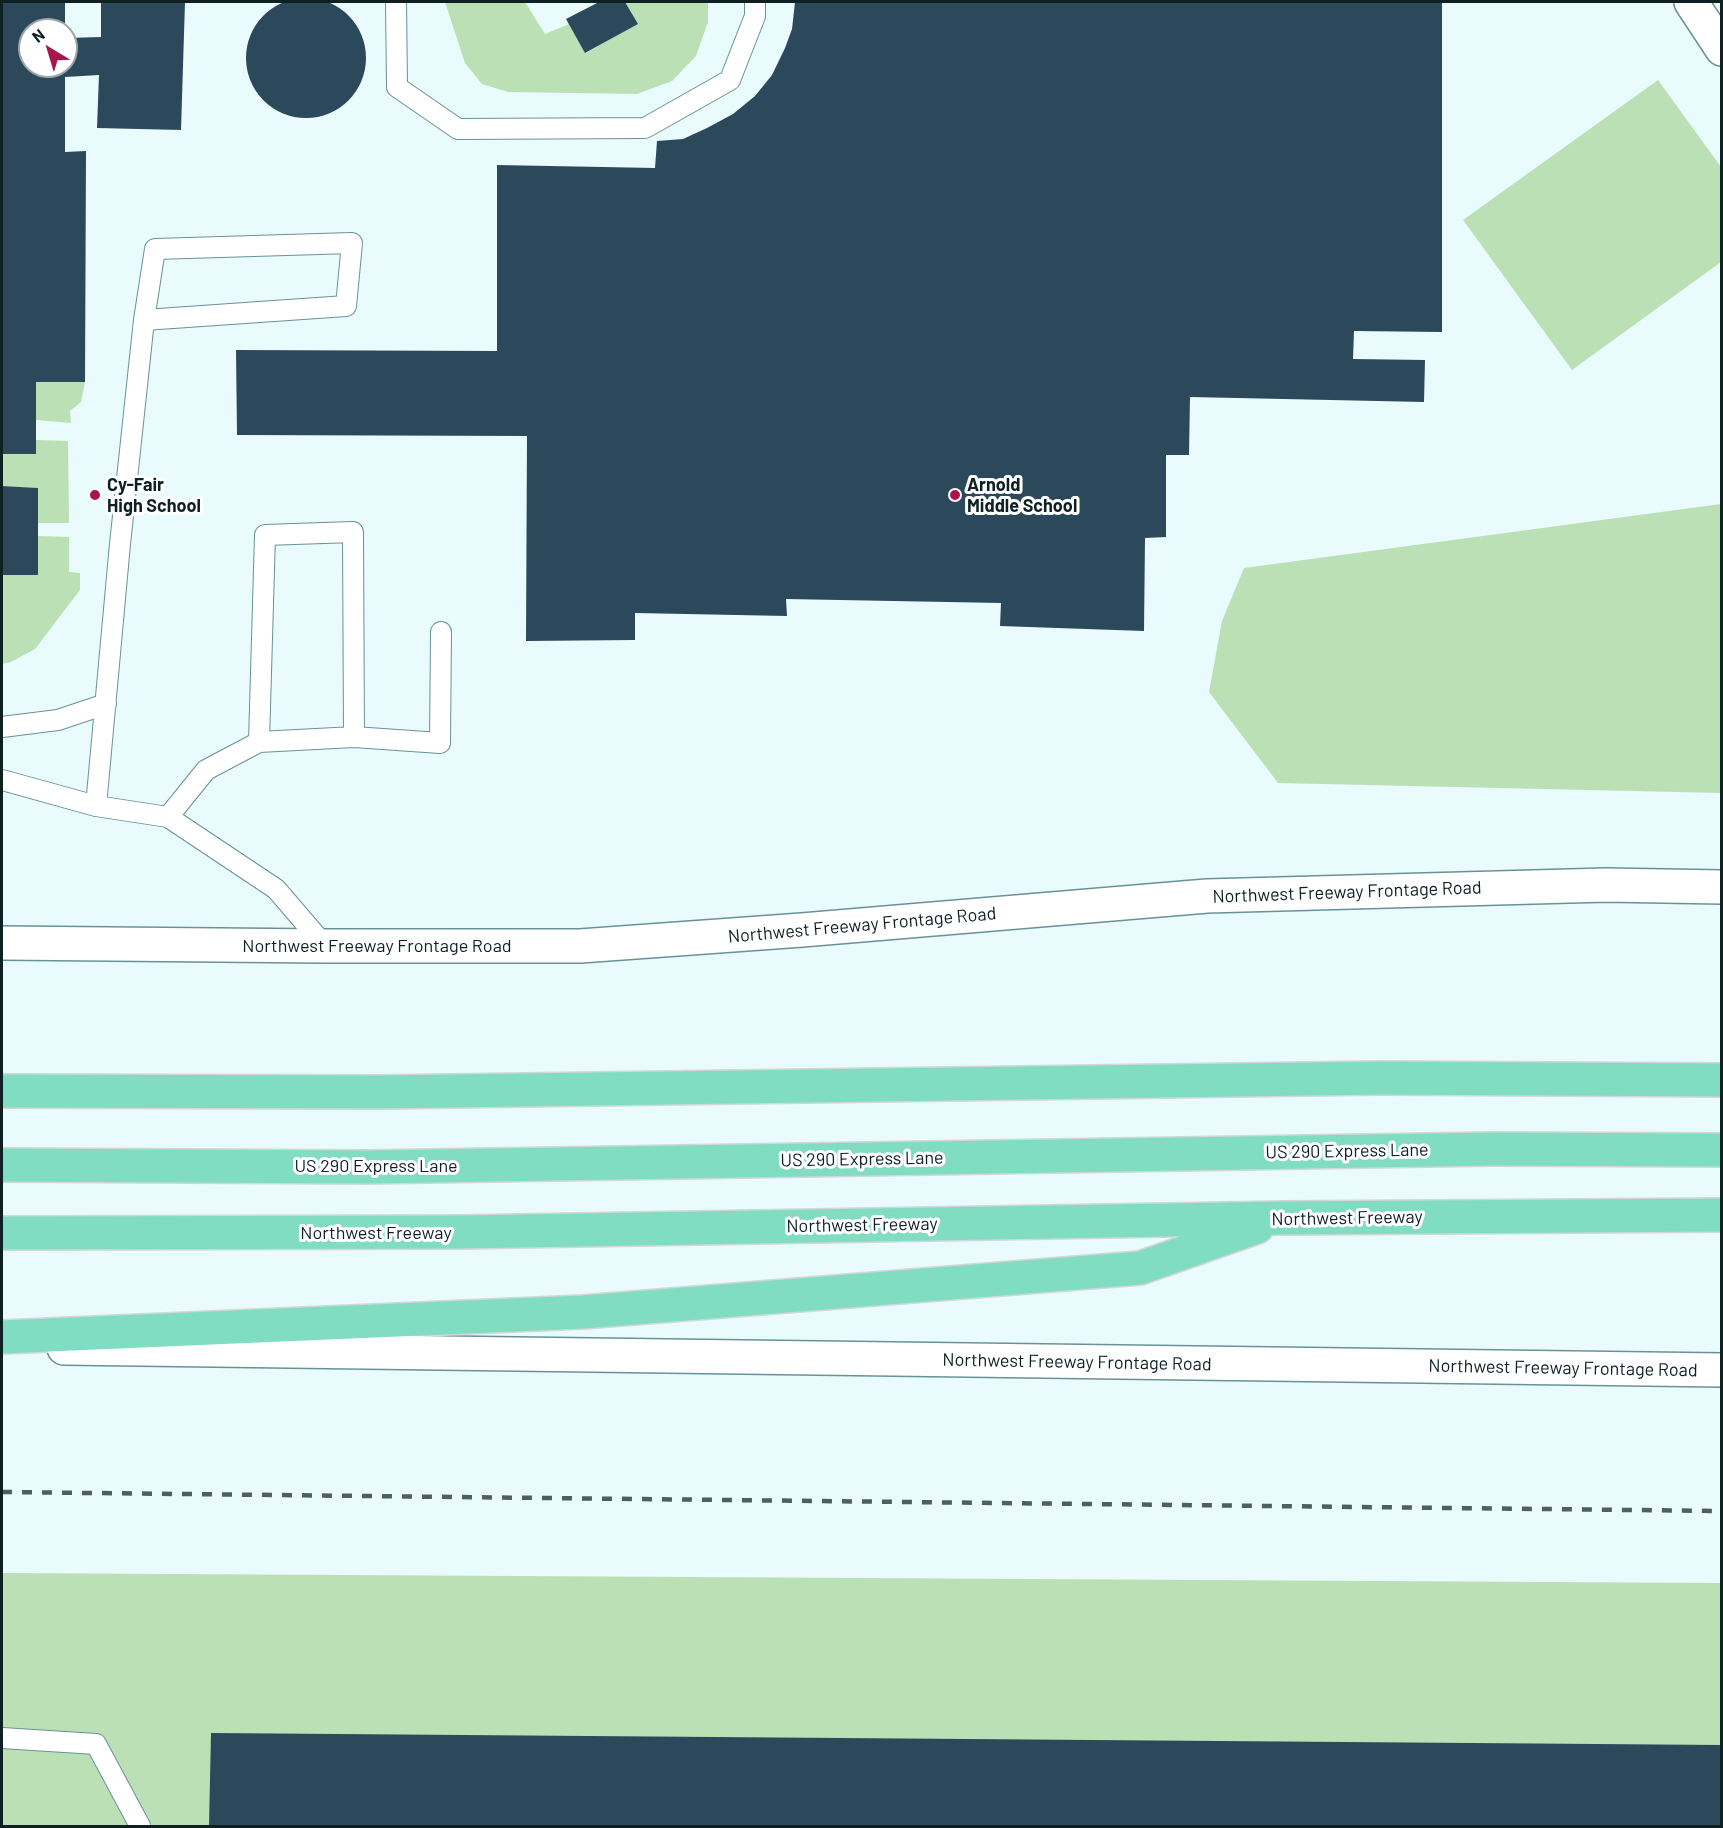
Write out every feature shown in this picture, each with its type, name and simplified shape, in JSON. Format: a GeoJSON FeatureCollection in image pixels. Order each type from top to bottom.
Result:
{"type":"FeatureCollection","features":[{"type":"Feature","properties":{"kind":"highway"},"geometry":{"type":"LineString","coordinates":[[2,1091],[379,1092],[1379,1078],[1722,1080]]}},
{"type":"Feature","properties":{"kind":"highway","name":"US 290 Express Lane"},"geometry":{"type":"LineString","coordinates":[[2,1165],[368,1167],[1491,1149],[1722,1150]]}},
{"type":"Feature","properties":{"kind":"highway","name":"Northwest Freeway"},"geometry":{"type":"LineString","coordinates":[[2,1233],[461,1232],[1283,1218],[1722,1215]]}},
{"type":"Feature","properties":{"kind":"highway"},"geometry":{"type":"LineString","coordinates":[[2,1337],[583,1312],[1140,1268],[1283,1218]]}},
{"type":"Feature","properties":{"kind":"main road"},"geometry":{"type":"LineString","coordinates":[[1691,2],[1722,49]]}},
{"type":"Feature","properties":{"kind":"main road","name":"Northwest Freeway Frontage Road"},"geometry":{"type":"LineString","coordinates":[[2,943],[580,946],[1207,896],[1606,885],[1722,887]]}},
{"type":"Feature","properties":{"kind":"main road","name":"Northwest Freeway Frontage Road"},"geometry":{"type":"LineString","coordinates":[[2,1348],[1722,1370]]}},
{"type":"Feature","properties":{"kind":"lane"},"geometry":{"type":"LineString","coordinates":[[396,2],[397,87],[458,129],[645,128],[730,80],[755,16],[755,2]]}},
{"type":"Feature","properties":{"kind":"lane"},"geometry":{"type":"LineString","coordinates":[[96,806],[120,544],[144,320],[155,249],[352,243],[346,306],[144,320]]}},
{"type":"Feature","properties":{"kind":"lane"},"geometry":{"type":"LineString","coordinates":[[260,742],[265,535],[353,532],[354,737]]}},
{"type":"Feature","properties":{"kind":"lane"},"geometry":{"type":"LineString","coordinates":[[168,817],[206,770],[260,742],[354,737],[440,743],[441,632]]}},
{"type":"Feature","properties":{"kind":"lane"},"geometry":{"type":"LineString","coordinates":[[2,727],[58,720],[106,704]]}},
{"type":"Feature","properties":{"kind":"lane"},"geometry":{"type":"LineString","coordinates":[[2,780],[96,806],[168,817],[276,889],[325,946]]}},
{"type":"Feature","properties":{"kind":"lane"},"geometry":{"type":"LineString","coordinates":[[2,1738],[96,1744],[140,1827]]}},
{"type":"Feature","properties":{"kind":"green space"},"geometry":{"type":"Polygon","coordinates":[[[445,2],[525,2],[545,34],[569,24],[586,53],[637,24],[625,2],[708,2],[708,22],[696,56],[672,81],[637,94],[508,92],[482,84],[465,63],[445,2]]]}},
{"type":"Feature","properties":{"kind":"green space"},"geometry":{"type":"Polygon","coordinates":[[[1658,80],[1721,167],[1721,262],[1572,370],[1463,220],[1658,80]]]}},
{"type":"Feature","properties":{"kind":"green space"},"geometry":{"type":"Polygon","coordinates":[[[36,382],[85,382],[81,402],[70,411],[71,423],[36,420],[36,382]]]}},
{"type":"Feature","properties":{"kind":"green space"},"geometry":{"type":"Polygon","coordinates":[[[36,440],[68,441],[69,523],[38,523],[37,488],[2,486],[2,454],[36,454],[36,440]]]}},
{"type":"Feature","properties":{"kind":"green space"},"geometry":{"type":"Polygon","coordinates":[[[1721,504],[1721,793],[1278,783],[1209,692],[1222,621],[1244,568],[1721,504]]]}},
{"type":"Feature","properties":{"kind":"green space"},"geometry":{"type":"Polygon","coordinates":[[[38,536],[69,537],[69,572],[80,573],[80,590],[35,649],[11,662],[2,664],[2,575],[38,575],[38,536]]]}},
{"type":"Feature","properties":{"kind":"green space"},"geometry":{"type":"Polygon","coordinates":[[[2,1573],[1721,1583],[1721,1826],[2,1826],[2,1573]]]}},
{"type":"Feature","properties":{"kind":"building"},"geometry":{"type":"Polygon","coordinates":[[[306,-2],[329,3],[348,16],[361,35],[366,58],[361,81],[348,100],[329,113],[306,118],[283,113],[264,100],[251,81],[246,58],[251,35],[264,16],[283,3],[306,-2]]]}},
{"type":"Feature","properties":{"kind":"building"},"geometry":{"type":"Polygon","coordinates":[[[2,2],[65,2],[65,18],[18,18],[18,78],[65,78],[65,152],[86,151],[85,382],[36,382],[36,454],[2,454],[2,2]]]}},
{"type":"Feature","properties":{"kind":"building"},"geometry":{"type":"Polygon","coordinates":[[[101,2],[185,2],[181,130],[97,128],[99,75],[78,76],[78,38],[101,37],[101,2]]]}},
{"type":"Feature","properties":{"kind":"building"},"geometry":{"type":"Polygon","coordinates":[[[599,2],[625,2],[638,24],[585,53],[566,19],[599,2]]]}},
{"type":"Feature","properties":{"kind":"building"},"geometry":{"type":"Polygon","coordinates":[[[795,2],[1442,2],[1442,332],[1354,331],[1353,359],[1425,360],[1424,402],[1190,397],[1189,455],[1166,455],[1166,537],[1145,538],[1144,631],[1000,626],[1001,603],[786,599],[787,616],[635,613],[635,640],[526,641],[527,436],[237,435],[236,350],[497,351],[497,165],[655,168],[657,141],[683,139],[707,128],[733,114],[755,96],[772,75],[785,48],[792,29],[795,2]]]}},
{"type":"Feature","properties":{"kind":"building"},"geometry":{"type":"Polygon","coordinates":[[[2,486],[38,488],[38,575],[2,575],[2,486]]]}},
{"type":"Feature","properties":{"kind":"building"},"geometry":{"type":"Polygon","coordinates":[[[211,1733],[1722,1745],[1722,1826],[209,1826],[211,1733]]]}},
{"type":"Feature","properties":{"kind":"railway"},"geometry":{"type":"LineString","coordinates":[[2,1492],[1722,1511]]}},
{"type":"Feature","properties":{"kind":"place","name":"Cy-Fair High School"},"geometry":{"type":"Point","coordinates":[95,495]}},
{"type":"Feature","properties":{"kind":"place","name":"Arnold Middle School"},"geometry":{"type":"Point","coordinates":[955,495]}}]}
